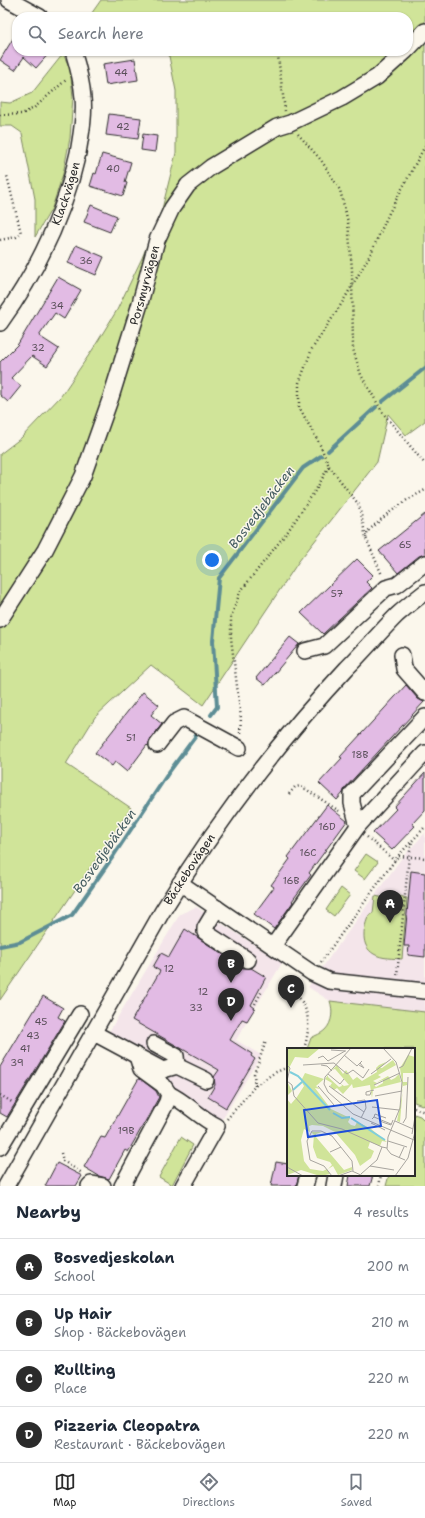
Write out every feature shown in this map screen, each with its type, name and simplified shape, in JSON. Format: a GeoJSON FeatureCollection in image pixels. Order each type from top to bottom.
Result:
{"type":"FeatureCollection","features":[{"type":"Feature","properties":{"kind":"street"},"geometry":{"type":"LineString","coordinates":[[9,0],[31,12]]}},
{"type":"Feature","properties":{"kind":"street","name":"Porsmyrvägen"},"geometry":{"type":"LineString","coordinates":[[413,44],[425,31]]}},
{"type":"Feature","properties":{"kind":"street","name":"Klackvägen"},"geometry":{"type":"LineString","coordinates":[[0,324],[16,300],[40,258],[59,217],[72,177],[81,135],[84,100],[79,69],[75,56]]}},
{"type":"Feature","properties":{"kind":"street","name":"Porsmyrvägen"},"geometry":{"type":"LineString","coordinates":[[0,620],[46,550],[83,476],[111,397],[139,307],[157,240],[172,208],[188,185],[211,167],[277,127],[290,123],[342,98],[377,77],[400,56]]}},
{"type":"Feature","properties":{"kind":"street"},"geometry":{"type":"LineString","coordinates":[[305,651],[324,646],[386,588],[396,585],[425,563]]}},
{"type":"Feature","properties":{"kind":"street","name":"Bäckebovägen"},"geometry":{"type":"LineString","coordinates":[[6,1186],[180,883],[242,794],[262,766],[316,702],[397,615],[425,592]]}},
{"type":"Feature","properties":{"kind":"street"},"geometry":{"type":"LineString","coordinates":[[402,655],[404,669],[425,693]]}},
{"type":"Feature","properties":{"kind":"street"},"geometry":{"type":"LineString","coordinates":[[358,826],[352,803],[352,794],[425,717]]}},
{"type":"Feature","properties":{"kind":"street"},"geometry":{"type":"LineString","coordinates":[[157,745],[174,723],[184,718],[239,748]]}},
{"type":"Feature","properties":{"kind":"street"},"geometry":{"type":"LineString","coordinates":[[273,946],[358,826],[425,753]]}},
{"type":"Feature","properties":{"kind":"street"},"geometry":{"type":"LineString","coordinates":[[180,883],[312,973],[329,981],[425,992]]}},
{"type":"Feature","properties":{"kind":"street"},"geometry":{"type":"LineString","coordinates":[[217,908],[205,928],[205,932],[248,960]]}},
{"type":"Feature","properties":{"kind":"street"},"geometry":{"type":"LineString","coordinates":[[20,1161],[0,1148],[5,1128],[80,1014]]}},
{"type":"Feature","properties":{"kind":"street"},"geometry":{"type":"LineString","coordinates":[[94,1033],[163,1070],[177,1066],[206,1080]]}},
{"type":"Feature","properties":{"kind":"street"},"geometry":{"type":"LineString","coordinates":[[154,1044],[176,1056],[177,1066]]}},
{"type":"Feature","properties":{"kind":"street"},"geometry":{"type":"LineString","coordinates":[[136,1056],[141,1069],[163,1085],[169,1094],[179,1099],[200,1117],[216,1126],[182,1186]]}},
{"type":"Feature","properties":{"kind":"street"},"geometry":{"type":"LineString","coordinates":[[122,1186],[167,1102],[169,1094]]}},
{"type":"Feature","properties":{"kind":"street"},"geometry":{"type":"LineString","coordinates":[[305,1186],[308,1176]]}},
{"type":"Feature","properties":{"kind":"street"},"geometry":{"type":"LineString","coordinates":[[334,1186],[336,1176]]}},
{"type":"Feature","properties":{"kind":"street"},"geometry":{"type":"LineString","coordinates":[[88,1181],[91,1184],[103,1186]]}},
{"type":"Feature","properties":{"kind":"path"},"geometry":{"type":"LineString","coordinates":[[278,56],[285,110],[290,123],[301,139],[321,160],[340,190],[348,222],[352,286],[353,349],[361,374],[383,413],[425,464]]}},
{"type":"Feature","properties":{"kind":"path"},"geometry":{"type":"LineString","coordinates":[[0,115],[22,114],[34,108],[79,69]]}},
{"type":"Feature","properties":{"kind":"path"},"geometry":{"type":"LineString","coordinates":[[386,588],[385,580],[366,538],[359,505],[329,466],[320,445],[299,407],[299,383],[312,349],[370,256],[389,213],[425,146]]}},
{"type":"Feature","properties":{"kind":"path"},"geometry":{"type":"LineString","coordinates":[[0,240],[16,237],[21,234],[7,176]]}},
{"type":"Feature","properties":{"kind":"path"},"geometry":{"type":"LineString","coordinates":[[239,748],[241,718],[231,638],[231,616],[240,592],[288,531],[317,488],[329,466]]}},
{"type":"Feature","properties":{"kind":"path"},"geometry":{"type":"LineString","coordinates":[[366,538],[368,531],[386,515],[407,500],[425,490]]}},
{"type":"Feature","properties":{"kind":"path"},"geometry":{"type":"LineString","coordinates":[[289,794],[295,787],[302,786],[340,812]]}},
{"type":"Feature","properties":{"kind":"path"},"geometry":{"type":"LineString","coordinates":[[358,826],[363,833],[395,860]]}},
{"type":"Feature","properties":{"kind":"path"},"geometry":{"type":"LineString","coordinates":[[312,973],[398,856],[425,826]]}},
{"type":"Feature","properties":{"kind":"path"},"geometry":{"type":"LineString","coordinates":[[397,979],[409,856],[412,841]]}},
{"type":"Feature","properties":{"kind":"path"},"geometry":{"type":"LineString","coordinates":[[398,856],[425,858]]}},
{"type":"Feature","properties":{"kind":"path"},"geometry":{"type":"LineString","coordinates":[[255,1004],[262,991]]}},
{"type":"Feature","properties":{"kind":"path"},"geometry":{"type":"LineString","coordinates":[[297,995],[306,1008],[308,1016],[308,1036],[304,1048]]}},
{"type":"Feature","properties":{"kind":"path"},"geometry":{"type":"LineString","coordinates":[[255,1086],[254,1074],[266,1041]]}},
{"type":"Feature","properties":{"kind":"path"},"geometry":{"type":"LineString","coordinates":[[216,1126],[229,1119],[255,1086],[274,1073],[287,1067]]}},
{"type":"Feature","properties":{"kind":"path"},"geometry":{"type":"LineString","coordinates":[[415,1108],[425,1112]]}},
{"type":"Feature","properties":{"kind":"path"},"geometry":{"type":"LineString","coordinates":[[61,1153],[63,1161],[88,1181]]}},
{"type":"Feature","properties":{"kind":"path"},"geometry":{"type":"LineString","coordinates":[[379,1186],[381,1176]]}},
{"type":"Feature","properties":{"kind":"shaded area"},"geometry":{"type":"Polygon","coordinates":[[[425,833],[425,1012],[330,1001],[308,987],[401,859],[425,833]]]}},
{"type":"Feature","properties":{"kind":"shaded area"},"geometry":{"type":"Polygon","coordinates":[[[196,907],[282,963],[236,1040],[261,1055],[222,1120],[101,1045],[180,914],[196,907]]]}},
{"type":"Feature","properties":{"kind":"green space"},"geometry":{"type":"Polygon","coordinates":[[[101,0],[425,0],[425,421],[406,435],[388,414],[377,462],[299,561],[203,705],[151,665],[95,717],[66,764],[131,808],[0,1000],[0,454],[21,438],[61,396],[117,310],[142,258],[162,209],[176,153],[176,91],[169,56],[413,56],[413,12],[93,12],[101,0]]]}},
{"type":"Feature","properties":{"kind":"green space"},"geometry":{"type":"Polygon","coordinates":[[[61,56],[64,56],[70,68],[73,97],[70,138],[63,174],[52,208],[35,237],[35,199],[22,133],[12,126],[0,126],[0,102],[10,103],[32,93],[61,56]]]}},
{"type":"Feature","properties":{"kind":"green space"},"geometry":{"type":"Polygon","coordinates":[[[366,854],[378,862],[365,879],[354,871],[366,854]]]}},
{"type":"Feature","properties":{"kind":"green space"},"geometry":{"type":"Polygon","coordinates":[[[341,888],[350,895],[334,916],[326,910],[341,888]]]}},
{"type":"Feature","properties":{"kind":"green space"},"geometry":{"type":"Polygon","coordinates":[[[392,894],[407,898],[402,959],[377,956],[366,946],[364,936],[365,925],[369,915],[373,913],[375,896],[385,898],[392,894]]]}},
{"type":"Feature","properties":{"kind":"green space"},"geometry":{"type":"Polygon","coordinates":[[[330,1001],[425,1012],[425,1106],[415,1102],[415,1048],[307,1048],[311,1038],[328,1027],[331,1020],[332,1008],[330,1001]]]}},
{"type":"Feature","properties":{"kind":"green space"},"geometry":{"type":"Polygon","coordinates":[[[415,1114],[420,1116],[425,1121],[425,1186],[386,1186],[389,1176],[415,1176],[415,1114]]]}},
{"type":"Feature","properties":{"kind":"green space"},"geometry":{"type":"Polygon","coordinates":[[[181,1137],[193,1145],[172,1185],[159,1177],[181,1137]]]}},
{"type":"Feature","properties":{"kind":"building"},"geometry":{"type":"Polygon","coordinates":[[[12,40],[12,56],[47,56],[36,68],[24,57],[15,70],[0,60],[12,40]]]}},
{"type":"Feature","properties":{"kind":"building"},"geometry":{"type":"Polygon","coordinates":[[[135,59],[138,80],[106,85],[103,64],[135,59]]]}},
{"type":"Feature","properties":{"kind":"building"},"geometry":{"type":"Polygon","coordinates":[[[109,114],[141,118],[138,139],[106,135],[109,114]]]}},
{"type":"Feature","properties":{"kind":"building"},"geometry":{"type":"Polygon","coordinates":[[[143,134],[157,136],[155,152],[141,150],[143,134]]]}},
{"type":"Feature","properties":{"kind":"building"},"geometry":{"type":"Polygon","coordinates":[[[102,154],[131,162],[125,182],[127,183],[123,196],[90,186],[94,173],[96,174],[102,154]]]}},
{"type":"Feature","properties":{"kind":"building"},"geometry":{"type":"Polygon","coordinates":[[[91,205],[117,216],[110,232],[84,222],[91,205]]]}},
{"type":"Feature","properties":{"kind":"building"},"geometry":{"type":"Polygon","coordinates":[[[76,245],[104,257],[96,275],[68,263],[76,245]]]}},
{"type":"Feature","properties":{"kind":"building"},"geometry":{"type":"Polygon","coordinates":[[[58,277],[81,290],[64,319],[55,313],[39,336],[59,349],[47,366],[32,356],[11,378],[21,386],[8,402],[0,395],[0,362],[18,344],[58,277]]]}},
{"type":"Feature","properties":{"kind":"building"},"geometry":{"type":"Polygon","coordinates":[[[425,514],[425,554],[419,556],[398,573],[379,551],[425,514]]]}},
{"type":"Feature","properties":{"kind":"building"},"geometry":{"type":"Polygon","coordinates":[[[357,559],[373,575],[366,582],[372,588],[323,634],[301,613],[357,559]]]}},
{"type":"Feature","properties":{"kind":"building"},"geometry":{"type":"Polygon","coordinates":[[[290,637],[299,644],[265,685],[256,678],[290,637]]]}},
{"type":"Feature","properties":{"kind":"building"},"geometry":{"type":"Polygon","coordinates":[[[406,685],[418,699],[424,702],[345,788],[337,800],[319,783],[342,758],[340,757],[406,685]]]}},
{"type":"Feature","properties":{"kind":"building"},"geometry":{"type":"Polygon","coordinates":[[[143,692],[159,705],[151,715],[162,724],[150,740],[148,746],[147,745],[127,772],[115,762],[112,766],[95,753],[143,692]]]}},
{"type":"Feature","properties":{"kind":"building"},"geometry":{"type":"Polygon","coordinates":[[[425,773],[425,810],[412,824],[415,826],[392,850],[373,833],[396,809],[394,807],[425,773]]]}},
{"type":"Feature","properties":{"kind":"building"},"geometry":{"type":"Polygon","coordinates":[[[327,805],[347,821],[309,873],[311,875],[274,929],[254,914],[274,887],[271,885],[290,859],[288,857],[327,805]]]}},
{"type":"Feature","properties":{"kind":"building"},"geometry":{"type":"Polygon","coordinates":[[[411,871],[425,873],[425,957],[408,955],[409,946],[404,946],[411,871]]]}},
{"type":"Feature","properties":{"kind":"building"},"geometry":{"type":"Polygon","coordinates":[[[185,929],[243,968],[251,968],[266,977],[251,1005],[255,1008],[247,1021],[242,1019],[230,1040],[252,1054],[251,1056],[255,1059],[226,1108],[208,1097],[215,1085],[214,1077],[219,1070],[132,1020],[160,971],[153,967],[161,953],[169,957],[185,929]]]}},
{"type":"Feature","properties":{"kind":"building"},"geometry":{"type":"Polygon","coordinates":[[[43,996],[63,1008],[58,1017],[65,1021],[7,1117],[0,1113],[0,1067],[43,996]]]}},
{"type":"Feature","properties":{"kind":"building"},"geometry":{"type":"Polygon","coordinates":[[[139,1078],[156,1091],[159,1097],[128,1152],[125,1150],[109,1179],[99,1176],[84,1167],[101,1137],[105,1138],[139,1078]]]}},
{"type":"Feature","properties":{"kind":"building"},"geometry":{"type":"Polygon","coordinates":[[[276,1162],[287,1164],[287,1176],[299,1176],[296,1186],[271,1186],[276,1162]]]}},
{"type":"Feature","properties":{"kind":"building"},"geometry":{"type":"Polygon","coordinates":[[[57,1163],[82,1176],[76,1186],[45,1186],[57,1163]]]}},
{"type":"Feature","properties":{"kind":"building"},"geometry":{"type":"Polygon","coordinates":[[[350,1176],[373,1176],[370,1186],[348,1186],[350,1176]]]}},
{"type":"Feature","properties":{"kind":"waterway","name":"Bosvedjebäcken"},"geometry":{"type":"LineString","coordinates":[[382,402],[425,368]]}},
{"type":"Feature","properties":{"kind":"waterway","name":"Bosvedjebäcken"},"geometry":{"type":"LineString","coordinates":[[328,451],[376,407]]}},
{"type":"Feature","properties":{"kind":"waterway","name":"Bosvedjebäcken"},"geometry":{"type":"LineString","coordinates":[[211,715],[217,707],[213,641],[219,578],[303,468],[321,456]]}},
{"type":"Feature","properties":{"kind":"waterway","name":"Bosvedjebäcken"},"geometry":{"type":"LineString","coordinates":[[0,946],[20,942],[72,915],[169,772],[198,733]]}},
{"type":"Feature","properties":{"kind":"place","name":"Bosvedjeskolan"},"geometry":{"type":"Point","coordinates":[390,923]}},
{"type":"Feature","properties":{"kind":"place","name":"Up Hair"},"geometry":{"type":"Point","coordinates":[231,983]}},
{"type":"Feature","properties":{"kind":"place","name":"Rullting"},"geometry":{"type":"Point","coordinates":[291,1008]}},
{"type":"Feature","properties":{"kind":"place","name":"Pizzeria Cleopatra"},"geometry":{"type":"Point","coordinates":[231,1021]}}]}
